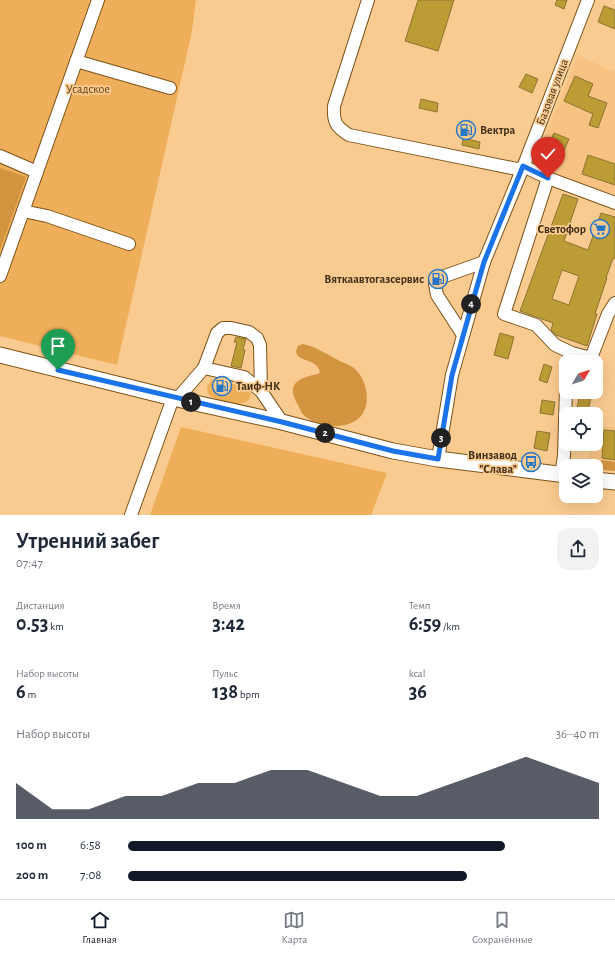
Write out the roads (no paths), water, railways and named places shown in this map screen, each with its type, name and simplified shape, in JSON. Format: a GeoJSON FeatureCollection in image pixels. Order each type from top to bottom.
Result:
{"type":"FeatureCollection","features":[{"type":"Feature","properties":{"kind":"main road"},"geometry":{"type":"LineString","coordinates":[[0,355],[175,398],[282,422],[393,451],[438,459],[559,474]]}},
{"type":"Feature","properties":{"kind":"main road"},"geometry":{"type":"LineString","coordinates":[[603,481],[615,482]]}},
{"type":"Feature","properties":{"kind":"street"},"geometry":{"type":"LineString","coordinates":[[0,276],[98,0]]}},
{"type":"Feature","properties":{"kind":"street"},"geometry":{"type":"LineString","coordinates":[[368,0],[334,106],[334,119],[341,130],[349,135],[522,168],[615,203]]}},
{"type":"Feature","properties":{"kind":"street","name":"Базовая улица"},"geometry":{"type":"LineString","coordinates":[[438,459],[452,375],[484,262],[588,0]]}},
{"type":"Feature","properties":{"kind":"street"},"geometry":{"type":"LineString","coordinates":[[76,61],[170,88]]}},
{"type":"Feature","properties":{"kind":"street"},"geometry":{"type":"LineString","coordinates":[[0,156],[37,172]]}},
{"type":"Feature","properties":{"kind":"street"},"geometry":{"type":"LineString","coordinates":[[548,178],[504,314],[536,325],[555,345],[567,355]]}},
{"type":"Feature","properties":{"kind":"street"},"geometry":{"type":"LineString","coordinates":[[23,211],[47,216],[129,244]]}},
{"type":"Feature","properties":{"kind":"street"},"geometry":{"type":"LineString","coordinates":[[463,335],[436,295],[435,284],[442,277],[484,262]]}},
{"type":"Feature","properties":{"kind":"street"},"geometry":{"type":"LineString","coordinates":[[592,355],[608,314],[615,303]]}},
{"type":"Feature","properties":{"kind":"street"},"geometry":{"type":"LineString","coordinates":[[131,515],[175,398],[204,368],[217,333],[223,328],[231,328],[249,332],[257,338],[260,345],[261,391]]}},
{"type":"Feature","properties":{"kind":"street"},"geometry":{"type":"LineString","coordinates":[[204,368],[244,377],[261,391],[282,422]]}},
{"type":"Feature","properties":{"kind":"street"},"geometry":{"type":"LineString","coordinates":[[564,459],[566,399]]}},
{"type":"Feature","properties":{"kind":"place","name":"Вектра"},"geometry":{"type":"Point","coordinates":[466,130]}},
{"type":"Feature","properties":{"kind":"place","name":"Светофор"},"geometry":{"type":"Point","coordinates":[600,229]}},
{"type":"Feature","properties":{"kind":"place","name":"Вяткаавтогазсервис"},"geometry":{"type":"Point","coordinates":[438,279]}},
{"type":"Feature","properties":{"kind":"place","name":"Таиф-НК"},"geometry":{"type":"Point","coordinates":[222,386]}},
{"type":"Feature","properties":{"kind":"place","name":"Винзавод \"Слава\""},"geometry":{"type":"Point","coordinates":[531,462]}},
{"type":"Feature","properties":{"kind":"park label","name":"Усадское"},"geometry":{"type":"Point","coordinates":[88,89]}}]}
